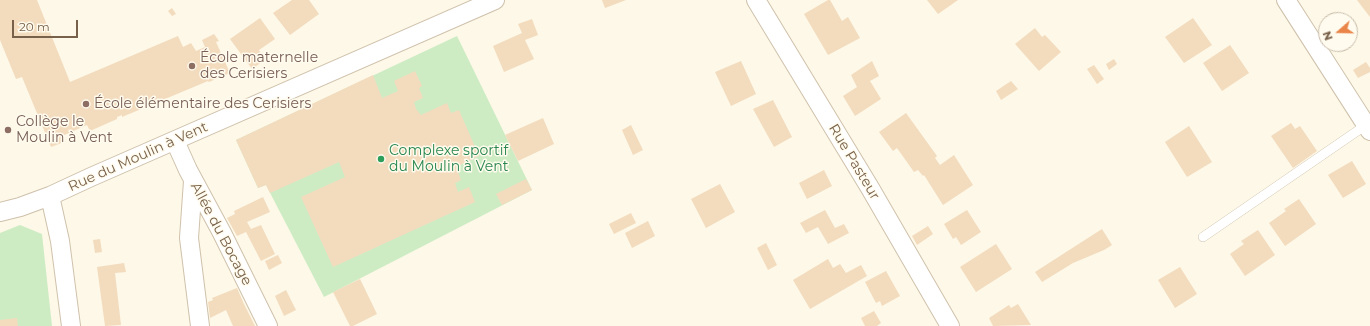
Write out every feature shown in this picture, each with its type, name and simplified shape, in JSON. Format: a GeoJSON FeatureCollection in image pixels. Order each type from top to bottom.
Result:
{"type":"FeatureCollection","features":[{"type":"Feature","properties":{"kind":"street","name":"Rue du Moulin à Vent"},"geometry":{"type":"LineString","coordinates":[[0,212],[50,196],[495,0]]}},
{"type":"Feature","properties":{"kind":"street","name":"Rue Pasteur"},"geometry":{"type":"LineString","coordinates":[[756,0],[870,188],[950,326]]}},
{"type":"Feature","properties":{"kind":"street"},"geometry":{"type":"LineString","coordinates":[[1286,0],[1368,128]]}},
{"type":"Feature","properties":{"kind":"street","name":"Allée du Bocage"},"geometry":{"type":"LineString","coordinates":[[175,141],[193,181],[222,233],[268,326]]}},
{"type":"Feature","properties":{"kind":"street"},"geometry":{"type":"LineString","coordinates":[[193,181],[189,238],[200,326]]}},
{"type":"Feature","properties":{"kind":"street"},"geometry":{"type":"LineString","coordinates":[[50,196],[60,241],[71,326]]}},
{"type":"Feature","properties":{"kind":"lane"},"geometry":{"type":"LineString","coordinates":[[1203,238],[1368,128]]}},
{"type":"Feature","properties":{"kind":"green space","name":"Complexe sportif du Moulin à Vent"},"geometry":{"type":"Polygon","coordinates":[[[457,36],[532,190],[324,297],[266,185],[258,188],[236,140],[457,36]]]}},
{"type":"Feature","properties":{"kind":"green space"},"geometry":{"type":"Polygon","coordinates":[[[20,225],[42,234],[52,326],[0,326],[0,233],[20,225]]]}},
{"type":"Feature","properties":{"kind":"building"},"geometry":{"type":"Polygon","coordinates":[[[0,0],[37,0],[70,82],[178,36],[183,47],[191,43],[196,51],[205,47],[202,40],[214,34],[219,41],[216,42],[230,73],[122,117],[122,115],[117,117],[117,119],[90,131],[87,125],[62,136],[64,142],[51,147],[22,77],[16,79],[0,40],[0,0]]]}},
{"type":"Feature","properties":{"kind":"building"},"geometry":{"type":"Polygon","coordinates":[[[292,0],[309,0],[319,14],[290,35],[273,13],[292,0]]]}},
{"type":"Feature","properties":{"kind":"building"},"geometry":{"type":"Polygon","coordinates":[[[602,0],[626,0],[605,8],[602,0]]]}},
{"type":"Feature","properties":{"kind":"building"},"geometry":{"type":"Polygon","coordinates":[[[830,0],[842,21],[848,17],[860,38],[828,55],[804,14],[830,0]]]}},
{"type":"Feature","properties":{"kind":"building"},"geometry":{"type":"Polygon","coordinates":[[[927,0],[958,0],[938,14],[927,0]]]}},
{"type":"Feature","properties":{"kind":"building"},"geometry":{"type":"Polygon","coordinates":[[[1357,0],[1370,0],[1370,17],[1363,8],[1357,0]]]}},
{"type":"Feature","properties":{"kind":"building"},"geometry":{"type":"Polygon","coordinates":[[[172,8],[176,14],[172,16],[168,11],[172,8]]]}},
{"type":"Feature","properties":{"kind":"building"},"geometry":{"type":"Polygon","coordinates":[[[260,18],[275,39],[259,50],[265,60],[252,69],[230,39],[260,18]]]}},
{"type":"Feature","properties":{"kind":"building"},"geometry":{"type":"Polygon","coordinates":[[[1193,18],[1212,45],[1184,63],[1165,37],[1193,18]]]}},
{"type":"Feature","properties":{"kind":"building"},"geometry":{"type":"Polygon","coordinates":[[[532,19],[538,35],[525,40],[534,59],[504,72],[493,46],[522,33],[518,24],[532,19]]]}},
{"type":"Feature","properties":{"kind":"building"},"geometry":{"type":"Polygon","coordinates":[[[1035,28],[1042,37],[1045,35],[1061,52],[1039,71],[1015,44],[1035,28]]]}},
{"type":"Feature","properties":{"kind":"building"},"geometry":{"type":"Polygon","coordinates":[[[1230,45],[1249,73],[1222,91],[1203,63],[1230,45]]]}},
{"type":"Feature","properties":{"kind":"building"},"geometry":{"type":"Polygon","coordinates":[[[1114,59],[1117,64],[1109,70],[1106,64],[1114,59]]]}},
{"type":"Feature","properties":{"kind":"building"},"geometry":{"type":"Polygon","coordinates":[[[741,61],[756,94],[731,106],[715,72],[741,61]]]}},
{"type":"Feature","properties":{"kind":"building"},"geometry":{"type":"Polygon","coordinates":[[[872,61],[879,76],[870,81],[881,99],[855,116],[843,96],[857,87],[851,75],[872,61]]]}},
{"type":"Feature","properties":{"kind":"building"},"geometry":{"type":"Polygon","coordinates":[[[1366,62],[1370,68],[1370,72],[1358,78],[1353,70],[1366,62]]]}},
{"type":"Feature","properties":{"kind":"building"},"geometry":{"type":"Polygon","coordinates":[[[1094,65],[1104,79],[1097,84],[1087,69],[1094,65]]]}},
{"type":"Feature","properties":{"kind":"building","name":"Complexe sportif du Moulin à Vent"},"geometry":{"type":"Polygon","coordinates":[[[415,71],[422,86],[419,88],[423,98],[414,102],[416,109],[421,115],[447,103],[451,113],[459,110],[479,156],[456,167],[461,180],[455,183],[458,192],[469,187],[475,202],[333,267],[301,197],[345,177],[339,162],[270,193],[266,185],[258,188],[236,140],[373,75],[382,98],[398,91],[394,81],[415,71]]]}},
{"type":"Feature","properties":{"kind":"building"},"geometry":{"type":"Polygon","coordinates":[[[1011,81],[1018,89],[1001,100],[996,91],[1011,81]]]}},
{"type":"Feature","properties":{"kind":"building"},"geometry":{"type":"Polygon","coordinates":[[[773,100],[792,137],[774,147],[753,109],[773,100]]]}},
{"type":"Feature","properties":{"kind":"building"},"geometry":{"type":"Polygon","coordinates":[[[906,113],[937,156],[935,158],[940,165],[954,155],[973,185],[943,205],[924,175],[923,176],[918,170],[914,172],[897,148],[893,151],[879,132],[906,113]]]}},
{"type":"Feature","properties":{"kind":"building"},"geometry":{"type":"Polygon","coordinates":[[[543,118],[554,144],[518,161],[505,135],[543,118]]]}},
{"type":"Feature","properties":{"kind":"building"},"geometry":{"type":"Polygon","coordinates":[[[1291,123],[1295,129],[1300,126],[1317,151],[1293,168],[1271,136],[1291,123]]]}},
{"type":"Feature","properties":{"kind":"building"},"geometry":{"type":"Polygon","coordinates":[[[631,125],[643,150],[633,155],[622,130],[631,125]]]}},
{"type":"Feature","properties":{"kind":"building"},"geometry":{"type":"Polygon","coordinates":[[[1189,126],[1212,162],[1187,177],[1165,142],[1189,126]]]}},
{"type":"Feature","properties":{"kind":"building"},"geometry":{"type":"Polygon","coordinates":[[[1352,161],[1366,184],[1343,198],[1328,175],[1352,161]]]}},
{"type":"Feature","properties":{"kind":"building"},"geometry":{"type":"Polygon","coordinates":[[[824,170],[832,186],[807,199],[799,183],[824,170]]]}},
{"type":"Feature","properties":{"kind":"building"},"geometry":{"type":"Polygon","coordinates":[[[526,179],[532,190],[502,205],[496,194],[526,179]]]}},
{"type":"Feature","properties":{"kind":"building"},"geometry":{"type":"Polygon","coordinates":[[[720,184],[735,212],[706,228],[691,199],[720,184]]]}},
{"type":"Feature","properties":{"kind":"building"},"geometry":{"type":"Polygon","coordinates":[[[263,197],[270,212],[247,222],[251,229],[261,225],[275,254],[261,261],[246,232],[237,236],[227,218],[235,214],[234,211],[263,197]]]}},
{"type":"Feature","properties":{"kind":"building"},"geometry":{"type":"Polygon","coordinates":[[[1299,199],[1316,224],[1285,246],[1269,223],[1286,211],[1284,209],[1299,199]]]}},
{"type":"Feature","properties":{"kind":"building"},"geometry":{"type":"Polygon","coordinates":[[[825,210],[835,228],[844,224],[849,233],[828,244],[818,227],[806,233],[800,223],[825,210]]]}},
{"type":"Feature","properties":{"kind":"building"},"geometry":{"type":"Polygon","coordinates":[[[967,210],[981,232],[961,245],[956,237],[953,239],[944,224],[967,210]]]}},
{"type":"Feature","properties":{"kind":"building"},"geometry":{"type":"Polygon","coordinates":[[[631,213],[636,223],[614,234],[609,224],[631,213]]]}},
{"type":"Feature","properties":{"kind":"building"},"geometry":{"type":"Polygon","coordinates":[[[648,221],[655,236],[632,248],[625,233],[648,221]]]}},
{"type":"Feature","properties":{"kind":"building"},"geometry":{"type":"Polygon","coordinates":[[[928,226],[933,234],[917,245],[912,236],[928,226]]]}},
{"type":"Feature","properties":{"kind":"building"},"geometry":{"type":"Polygon","coordinates":[[[1102,229],[1112,245],[1073,263],[1042,282],[1035,272],[1102,229]]]}},
{"type":"Feature","properties":{"kind":"building"},"geometry":{"type":"Polygon","coordinates":[[[1258,230],[1275,255],[1245,276],[1230,254],[1244,244],[1241,241],[1258,230]]]}},
{"type":"Feature","properties":{"kind":"building"},"geometry":{"type":"Polygon","coordinates":[[[100,239],[102,252],[95,253],[93,240],[100,239]]]}},
{"type":"Feature","properties":{"kind":"building"},"geometry":{"type":"Polygon","coordinates":[[[766,243],[777,265],[768,270],[757,248],[766,243]]]}},
{"type":"Feature","properties":{"kind":"building"},"geometry":{"type":"Polygon","coordinates":[[[996,244],[1012,269],[976,292],[960,267],[996,244]]]}},
{"type":"Feature","properties":{"kind":"building"},"geometry":{"type":"Polygon","coordinates":[[[278,255],[282,263],[269,270],[265,261],[278,255]]]}},
{"type":"Feature","properties":{"kind":"building"},"geometry":{"type":"Polygon","coordinates":[[[828,259],[833,268],[840,264],[846,273],[861,265],[867,276],[810,309],[793,280],[828,259]]]}},
{"type":"Feature","properties":{"kind":"building"},"geometry":{"type":"Polygon","coordinates":[[[124,263],[126,272],[115,273],[121,325],[105,326],[97,267],[124,263]]]}},
{"type":"Feature","properties":{"kind":"building"},"geometry":{"type":"Polygon","coordinates":[[[1180,267],[1197,294],[1175,308],[1158,280],[1180,267]]]}},
{"type":"Feature","properties":{"kind":"building"},"geometry":{"type":"Polygon","coordinates":[[[886,271],[900,296],[882,306],[880,301],[876,303],[865,282],[886,271]]]}},
{"type":"Feature","properties":{"kind":"building"},"geometry":{"type":"Polygon","coordinates":[[[360,279],[377,314],[353,326],[350,326],[333,292],[360,279]]]}},
{"type":"Feature","properties":{"kind":"building"},"geometry":{"type":"Polygon","coordinates":[[[237,288],[255,326],[233,326],[226,310],[210,318],[208,302],[213,300],[212,298],[237,288]]]}},
{"type":"Feature","properties":{"kind":"building"},"geometry":{"type":"Polygon","coordinates":[[[286,290],[296,310],[284,316],[275,296],[286,290]]]}},
{"type":"Feature","properties":{"kind":"building"},"geometry":{"type":"Polygon","coordinates":[[[1018,304],[1031,325],[993,326],[989,318],[1009,305],[1011,308],[1018,304]]]}},
{"type":"Feature","properties":{"kind":"building"},"geometry":{"type":"Polygon","coordinates":[[[874,311],[881,323],[877,326],[865,326],[861,318],[874,311]]]}},
{"type":"Feature","properties":{"kind":"building"},"geometry":{"type":"Polygon","coordinates":[[[17,318],[18,326],[0,326],[0,320],[17,318]]]}},
{"type":"Feature","properties":{"kind":"place","name":"École maternelle des Cerisiers"},"geometry":{"type":"Point","coordinates":[192,66]}},
{"type":"Feature","properties":{"kind":"place","name":"École élémentaire des Cerisiers"},"geometry":{"type":"Point","coordinates":[86,104]}},
{"type":"Feature","properties":{"kind":"place","name":"Collège le Moulin à Vent"},"geometry":{"type":"Point","coordinates":[8,130]}},
{"type":"Feature","properties":{"kind":"place","name":"Complexe sportif du Moulin à Vent"},"geometry":{"type":"Point","coordinates":[381,159]}}]}
